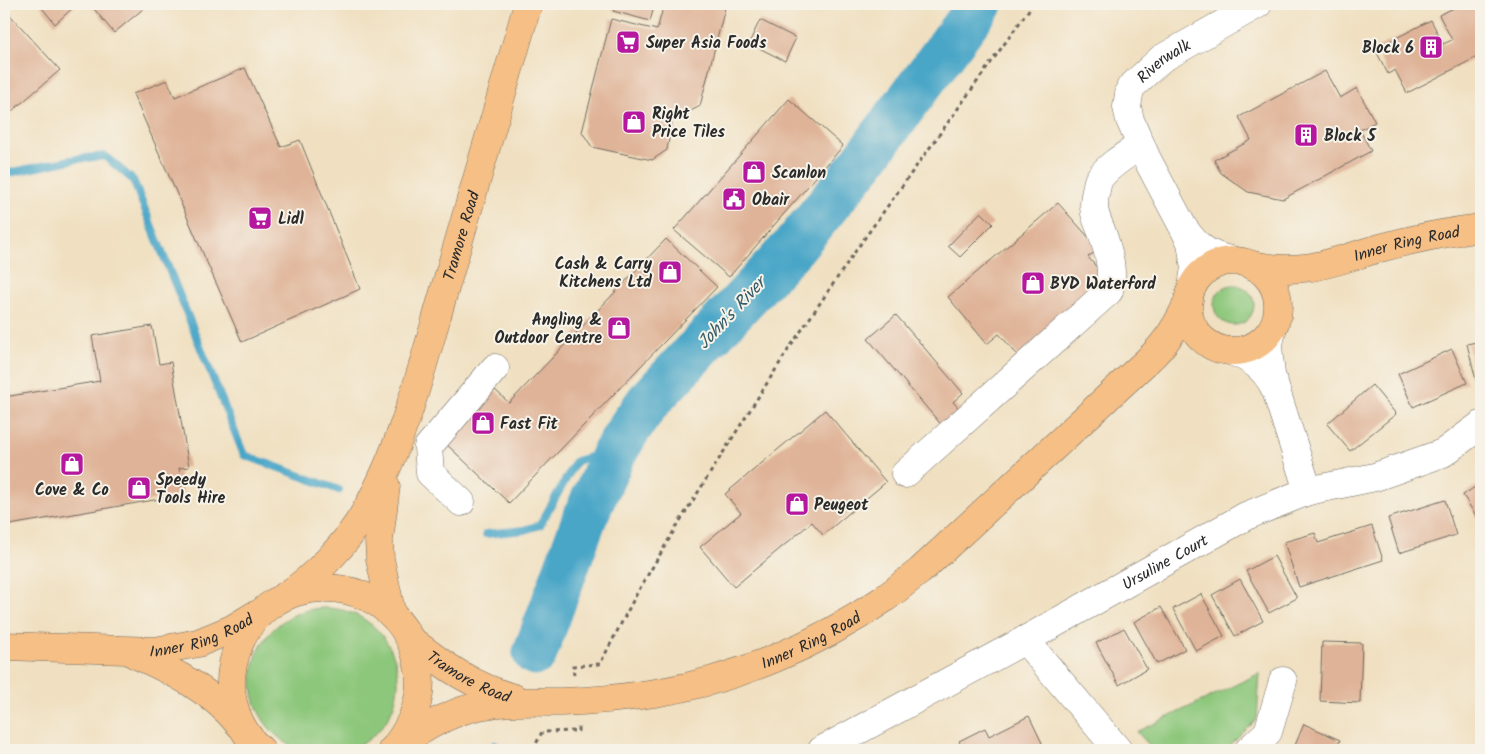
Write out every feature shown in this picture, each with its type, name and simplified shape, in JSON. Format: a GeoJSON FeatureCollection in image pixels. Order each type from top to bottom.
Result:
{"type":"FeatureCollection","features":[{"type":"Feature","properties":{"kind":"main road","name":"Tramore Road"},"geometry":{"type":"LineString","coordinates":[[277,601],[303,585],[356,527],[376,492],[387,467],[413,400],[528,4]]}},
{"type":"Feature","properties":{"kind":"main road","name":"Inner Ring Road"},"geometry":{"type":"LineString","coordinates":[[1242,262],[1290,269],[1306,268],[1332,263],[1409,240],[1481,228]]}},
{"type":"Feature","properties":{"kind":"main road"},"geometry":{"type":"LineString","coordinates":[[1220,262],[1242,262],[1262,270],[1270,278],[1275,288],[1279,310],[1274,326],[1255,346],[1244,350],[1225,350],[1207,343],[1198,334],[1190,317],[1190,293],[1199,276],[1209,268],[1220,262]]}},
{"type":"Feature","properties":{"kind":"main road","name":"Inner Ring Road"},"geometry":{"type":"LineString","coordinates":[[1274,326],[1290,298],[1316,272],[1332,263]]}},
{"type":"Feature","properties":{"kind":"main road","name":"Inner Ring Road"},"geometry":{"type":"LineString","coordinates":[[391,750],[418,732],[448,716],[492,704],[598,700],[657,693],[687,687],[734,673],[774,658],[852,619],[920,571],[1148,361],[1164,345],[1175,329],[1190,293]]}},
{"type":"Feature","properties":{"kind":"main road","name":"Inner Ring Road"},"geometry":{"type":"LineString","coordinates":[[1148,361],[1167,352],[1188,348],[1225,350]]}},
{"type":"Feature","properties":{"kind":"main road","name":"Tramore Road"},"geometry":{"type":"LineString","coordinates":[[387,467],[379,540],[380,559],[392,615]]}},
{"type":"Feature","properties":{"kind":"main road"},"geometry":{"type":"LineString","coordinates":[[254,743],[235,711],[231,692],[231,672],[235,653],[243,635],[254,619],[277,601],[303,590],[322,588],[342,589],[360,594],[377,603],[392,615],[410,640],[417,658],[420,675],[415,711],[408,728],[391,750]]}},
{"type":"Feature","properties":{"kind":"main road","name":"Inner Ring Road"},"geometry":{"type":"LineString","coordinates":[[4,646],[155,651],[198,643],[232,629],[277,601]]}},
{"type":"Feature","properties":{"kind":"main road","name":"Tramore Road"},"geometry":{"type":"LineString","coordinates":[[410,640],[449,669],[482,688],[503,695],[533,701]]}},
{"type":"Feature","properties":{"kind":"main road","name":"Inner Ring Road"},"geometry":{"type":"LineString","coordinates":[[128,651],[170,670],[202,690],[231,715],[254,743]]}},
{"type":"Feature","properties":{"kind":"street","name":"Riverwalk"},"geometry":{"type":"LineString","coordinates":[[1186,231],[1147,159],[1130,120],[1127,106],[1130,88],[1161,59],[1258,4]]}},
{"type":"Feature","properties":{"kind":"street"},"geometry":{"type":"LineString","coordinates":[[905,474],[1109,292],[1112,281],[1106,243],[1094,213],[1094,199],[1098,180],[1120,159],[1141,145]]}},
{"type":"Feature","properties":{"kind":"street"},"geometry":{"type":"LineString","coordinates":[[1186,231],[1198,246],[1208,253],[1242,262]]}},
{"type":"Feature","properties":{"kind":"street"},"geometry":{"type":"LineString","coordinates":[[1186,231],[1191,242],[1194,259],[1190,293]]}},
{"type":"Feature","properties":{"kind":"street"},"geometry":{"type":"LineString","coordinates":[[1274,326],[1268,347],[1274,388],[1308,491]]}},
{"type":"Feature","properties":{"kind":"street"},"geometry":{"type":"LineString","coordinates":[[1225,350],[1247,358],[1260,367],[1268,376],[1274,388]]}},
{"type":"Feature","properties":{"kind":"street"},"geometry":{"type":"LineString","coordinates":[[461,502],[430,473],[428,447],[495,368]]}},
{"type":"Feature","properties":{"kind":"street","name":"Ursuline Court"},"geometry":{"type":"LineString","coordinates":[[822,750],[1025,640],[1246,516],[1308,491],[1374,477],[1443,453],[1481,425]]}},
{"type":"Feature","properties":{"kind":"street"},"geometry":{"type":"LineString","coordinates":[[1025,640],[1118,750]]}},
{"type":"Feature","properties":{"kind":"street"},"geometry":{"type":"LineString","coordinates":[[1250,750],[1268,732],[1283,681]]}},
{"type":"Feature","properties":{"kind":"path"},"geometry":{"type":"LineString","coordinates":[[574,680],[573,666],[600,664],[636,596],[678,524],[788,350],[859,246],[1033,4]]}},
{"type":"Feature","properties":{"kind":"path"},"geometry":{"type":"LineString","coordinates":[[533,750],[542,732]]}},
{"type":"Feature","properties":{"kind":"green space"},"geometry":{"type":"Polygon","coordinates":[[[1238,285],[1245,288],[1251,294],[1254,305],[1253,313],[1245,322],[1238,325],[1230,325],[1223,322],[1215,313],[1214,301],[1217,294],[1226,286],[1238,285]]]}},
{"type":"Feature","properties":{"kind":"green space"},"geometry":{"type":"Polygon","coordinates":[[[325,608],[339,609],[353,614],[366,620],[377,629],[386,640],[392,653],[397,667],[397,695],[392,709],[386,722],[377,733],[366,742],[353,748],[339,753],[325,754],[311,753],[297,748],[284,742],[273,733],[264,722],[258,709],[253,695],[252,681],[253,667],[258,653],[264,640],[273,629],[284,620],[297,614],[311,609],[325,608]]]}},
{"type":"Feature","properties":{"kind":"green space"},"geometry":{"type":"Polygon","coordinates":[[[1260,673],[1257,719],[1226,750],[1154,750],[1137,732],[1260,673]]]}},
{"type":"Feature","properties":{"kind":"building"},"geometry":{"type":"Polygon","coordinates":[[[39,4],[77,4],[55,24],[39,4]]]}},
{"type":"Feature","properties":{"kind":"building"},"geometry":{"type":"Polygon","coordinates":[[[90,4],[149,4],[114,33],[90,4]]]}},
{"type":"Feature","properties":{"kind":"building"},"geometry":{"type":"Polygon","coordinates":[[[615,4],[655,4],[650,21],[613,11],[615,4]]]}},
{"type":"Feature","properties":{"kind":"building"},"geometry":{"type":"Polygon","coordinates":[[[664,4],[726,4],[700,106],[687,113],[674,111],[667,150],[652,160],[592,147],[582,132],[611,19],[657,30],[664,4]]]}},
{"type":"Feature","properties":{"kind":"building","name":"Block 6"},"geometry":{"type":"Polygon","coordinates":[[[1462,4],[1481,4],[1481,55],[1407,93],[1395,70],[1388,74],[1375,49],[1431,20],[1443,44],[1452,40],[1439,15],[1462,4]]]}},
{"type":"Feature","properties":{"kind":"building"},"geometry":{"type":"Polygon","coordinates":[[[10,15],[60,70],[4,118],[4,19],[10,15]]]}},
{"type":"Feature","properties":{"kind":"building"},"geometry":{"type":"Polygon","coordinates":[[[760,20],[796,38],[785,61],[749,43],[760,20]]]}},
{"type":"Feature","properties":{"kind":"building","name":"Lidl"},"geometry":{"type":"Polygon","coordinates":[[[245,68],[281,147],[300,140],[360,289],[242,342],[133,94],[167,80],[175,97],[245,68]]]}},
{"type":"Feature","properties":{"kind":"building","name":"Block 5"},"geometry":{"type":"Polygon","coordinates":[[[1325,71],[1340,98],[1357,88],[1375,122],[1360,130],[1371,151],[1283,199],[1248,192],[1221,173],[1214,160],[1251,140],[1239,117],[1325,71]]]}},
{"type":"Feature","properties":{"kind":"building"},"geometry":{"type":"Polygon","coordinates":[[[789,99],[843,146],[729,277],[674,230],[789,99]]]}},
{"type":"Feature","properties":{"kind":"building","name":"BYD Waterford"},"geometry":{"type":"Polygon","coordinates":[[[1058,203],[1099,249],[1088,257],[1103,275],[1103,291],[1022,360],[999,334],[987,344],[948,297],[1058,203]]]}},
{"type":"Feature","properties":{"kind":"building"},"geometry":{"type":"Polygon","coordinates":[[[981,212],[993,224],[960,257],[948,246],[981,212]]]}},
{"type":"Feature","properties":{"kind":"building"},"geometry":{"type":"Polygon","coordinates":[[[666,239],[717,287],[509,503],[443,441],[493,388],[509,403],[666,239]]]}},
{"type":"Feature","properties":{"kind":"building"},"geometry":{"type":"Polygon","coordinates":[[[896,315],[963,393],[953,402],[962,412],[944,428],[868,339],[896,315]]]}},
{"type":"Feature","properties":{"kind":"building"},"geometry":{"type":"Polygon","coordinates":[[[152,326],[159,364],[171,362],[189,467],[179,468],[183,495],[4,526],[4,397],[100,381],[92,336],[152,326]]]}},
{"type":"Feature","properties":{"kind":"building"},"geometry":{"type":"Polygon","coordinates":[[[1481,341],[1481,378],[1476,380],[1467,344],[1481,341]]]}},
{"type":"Feature","properties":{"kind":"building"},"geometry":{"type":"Polygon","coordinates":[[[1452,349],[1467,383],[1413,407],[1398,374],[1452,349]]]}},
{"type":"Feature","properties":{"kind":"building"},"geometry":{"type":"Polygon","coordinates":[[[1372,385],[1396,414],[1350,451],[1327,424],[1372,385]]]}},
{"type":"Feature","properties":{"kind":"building","name":"Peugeot"},"geometry":{"type":"Polygon","coordinates":[[[825,410],[886,482],[823,535],[812,522],[734,587],[700,547],[741,513],[725,494],[825,410]]]}},
{"type":"Feature","properties":{"kind":"building"},"geometry":{"type":"Polygon","coordinates":[[[1481,483],[1481,524],[1463,495],[1481,483]]]}},
{"type":"Feature","properties":{"kind":"building"},"geometry":{"type":"Polygon","coordinates":[[[1445,500],[1456,535],[1399,553],[1388,518],[1445,500]]]}},
{"type":"Feature","properties":{"kind":"building"},"geometry":{"type":"Polygon","coordinates":[[[1372,526],[1383,560],[1299,587],[1284,542],[1315,533],[1318,543],[1372,526]]]}},
{"type":"Feature","properties":{"kind":"building"},"geometry":{"type":"Polygon","coordinates":[[[1274,556],[1297,598],[1269,613],[1246,571],[1274,556]]]}},
{"type":"Feature","properties":{"kind":"building"},"geometry":{"type":"Polygon","coordinates":[[[1240,579],[1263,621],[1235,636],[1212,595],[1240,579]]]}},
{"type":"Feature","properties":{"kind":"building"},"geometry":{"type":"Polygon","coordinates":[[[1201,594],[1224,636],[1196,651],[1173,609],[1201,594]]]}},
{"type":"Feature","properties":{"kind":"building"},"geometry":{"type":"Polygon","coordinates":[[[1161,607],[1185,649],[1157,664],[1134,622],[1161,607]]]}},
{"type":"Feature","properties":{"kind":"building"},"geometry":{"type":"Polygon","coordinates":[[[1124,628],[1147,669],[1119,685],[1096,643],[1124,628]]]}},
{"type":"Feature","properties":{"kind":"building"},"geometry":{"type":"Polygon","coordinates":[[[1322,642],[1362,643],[1360,703],[1320,701],[1322,642]]]}},
{"type":"Feature","properties":{"kind":"building"},"geometry":{"type":"Polygon","coordinates":[[[1029,716],[1042,743],[1026,750],[995,750],[993,748],[988,750],[963,750],[959,741],[985,728],[989,736],[1029,716]]]}},
{"type":"Feature","properties":{"kind":"building"},"geometry":{"type":"Polygon","coordinates":[[[1304,724],[1340,740],[1336,750],[1293,750],[1304,724]]]}},
{"type":"Feature","properties":{"kind":"waterway","name":"John's River"},"geometry":{"type":"LineString","coordinates":[[535,653],[585,517],[613,455],[630,427],[648,402],[795,245],[862,163],[980,4]]}},
{"type":"Feature","properties":{"kind":"waterway"},"geometry":{"type":"LineString","coordinates":[[4,177],[9,173],[76,159],[105,156],[133,180],[244,455],[339,490]]}},
{"type":"Feature","properties":{"kind":"waterway"},"geometry":{"type":"LineString","coordinates":[[486,534],[524,530],[540,525],[576,461],[597,455],[613,455]]}},
{"type":"Feature","properties":{"kind":"waterway","name":"John's River"},"geometry":{"type":"LineString","coordinates":[[493,750],[495,745]]}},
{"type":"Feature","properties":{"kind":"place","name":"Super Asia Foods"},"geometry":{"type":"Point","coordinates":[628,42]}},
{"type":"Feature","properties":{"kind":"place","name":"Block 6"},"geometry":{"type":"Point","coordinates":[1431,47]}},
{"type":"Feature","properties":{"kind":"place","name":"Right Price Tiles"},"geometry":{"type":"Point","coordinates":[634,122]}},
{"type":"Feature","properties":{"kind":"place","name":"Block 5"},"geometry":{"type":"Point","coordinates":[1306,135]}},
{"type":"Feature","properties":{"kind":"place","name":"Scanlon"},"geometry":{"type":"Point","coordinates":[754,172]}},
{"type":"Feature","properties":{"kind":"place","name":"Obair"},"geometry":{"type":"Point","coordinates":[734,199]}},
{"type":"Feature","properties":{"kind":"place","name":"Lidl"},"geometry":{"type":"Point","coordinates":[260,218]}},
{"type":"Feature","properties":{"kind":"place","name":"Cash & Carry Kitchens Ltd"},"geometry":{"type":"Point","coordinates":[670,272]}},
{"type":"Feature","properties":{"kind":"place","name":"BYD Waterford"},"geometry":{"type":"Point","coordinates":[1033,283]}},
{"type":"Feature","properties":{"kind":"place","name":"Angling & Outdoor Centre"},"geometry":{"type":"Point","coordinates":[619,328]}},
{"type":"Feature","properties":{"kind":"place","name":"Fast Fit"},"geometry":{"type":"Point","coordinates":[483,423]}},
{"type":"Feature","properties":{"kind":"place","name":"Cove & Co"},"geometry":{"type":"Point","coordinates":[72,464]}},
{"type":"Feature","properties":{"kind":"place","name":"Speedy Tools Hire"},"geometry":{"type":"Point","coordinates":[139,488]}},
{"type":"Feature","properties":{"kind":"place","name":"Peugeot"},"geometry":{"type":"Point","coordinates":[797,504]}}]}
